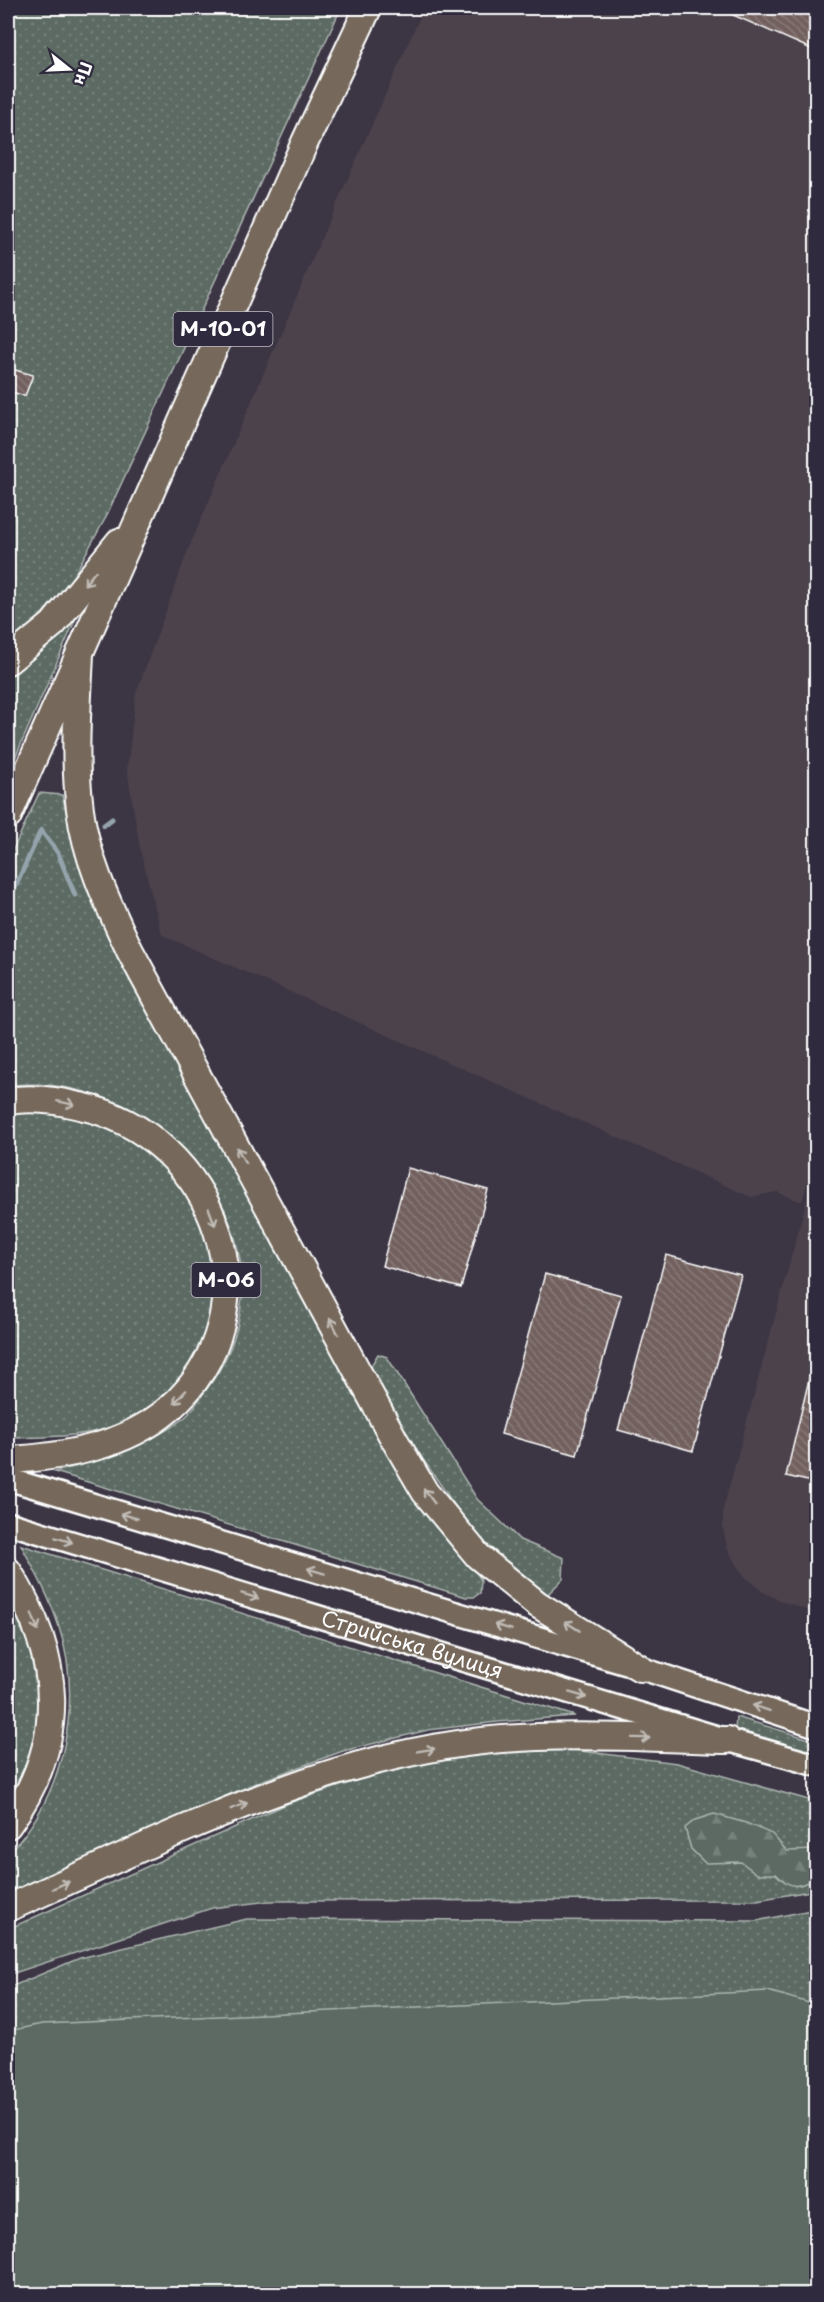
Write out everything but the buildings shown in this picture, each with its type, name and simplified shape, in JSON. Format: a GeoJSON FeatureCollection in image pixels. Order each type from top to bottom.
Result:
{"type":"FeatureCollection","features":[{"type":"Feature","properties":{"kind":"highway","name":"М-10-01"},"geometry":{"type":"LineString","coordinates":[[8,816],[300,153],[368,8]]}},
{"type":"Feature","properties":{"kind":"highway"},"geometry":{"type":"LineString","coordinates":[[8,662],[53,624],[140,516]]}},
{"type":"Feature","properties":{"kind":"highway"},"geometry":{"type":"LineString","coordinates":[[80,653],[77,750],[80,811],[103,894],[130,951],[394,1439],[425,1492],[477,1556],[537,1604],[640,1668]]}},
{"type":"Feature","properties":{"kind":"highway","name":"М-06"},"geometry":{"type":"LineString","coordinates":[[8,1101],[55,1100],[97,1109],[127,1122],[154,1139],[184,1171],[207,1205],[221,1241],[226,1268],[227,1299],[221,1328],[211,1356],[196,1380],[169,1409],[134,1432],[92,1448],[51,1457],[8,1460]]}},
{"type":"Feature","properties":{"kind":"highway"},"geometry":{"type":"LineString","coordinates":[[8,1571],[34,1617],[47,1658],[51,1697],[49,1733],[41,1767],[26,1801],[8,1825]]}},
{"type":"Feature","properties":{"kind":"highway"},"geometry":{"type":"LineString","coordinates":[[8,1908],[238,1806],[330,1774],[400,1754],[482,1741],[558,1737],[727,1740]]}},
{"type":"Feature","properties":{"kind":"main road"},"geometry":{"type":"LineString","coordinates":[[8,1479],[640,1668],[816,1726]]}},
{"type":"Feature","properties":{"kind":"main road","name":"Стрийська вулиця"},"geometry":{"type":"LineString","coordinates":[[8,1523],[816,1765]]}},
{"type":"Feature","properties":{"kind":"shaded area"},"geometry":{"type":"Polygon","coordinates":[[[424,8],[816,8],[816,1151],[802,1202],[777,1192],[751,1197],[162,935],[140,849],[127,769],[136,693],[188,550],[328,223],[424,8]]]}},
{"type":"Feature","properties":{"kind":"shaded area"},"geometry":{"type":"Polygon","coordinates":[[[816,1165],[816,1613],[781,1601],[763,1592],[748,1580],[736,1565],[727,1547],[723,1529],[723,1509],[816,1165]]]}},
{"type":"Feature","properties":{"kind":"green space"},"geometry":{"type":"Polygon","coordinates":[[[8,8],[341,8],[105,519],[69,584],[8,649],[8,8]]]}},
{"type":"Feature","properties":{"kind":"green space"},"geometry":{"type":"Polygon","coordinates":[[[80,609],[8,774],[8,671],[80,609]]]}},
{"type":"Feature","properties":{"kind":"green space"},"geometry":{"type":"Polygon","coordinates":[[[39,793],[62,795],[81,871],[107,934],[243,1184],[481,1580],[480,1593],[474,1597],[466,1597],[55,1472],[106,1458],[139,1445],[187,1415],[226,1358],[238,1325],[242,1292],[240,1258],[231,1225],[216,1194],[196,1165],[154,1124],[121,1105],[85,1092],[43,1084],[8,1085],[8,861],[39,793]]]}},
{"type":"Feature","properties":{"kind":"green space"},"geometry":{"type":"Polygon","coordinates":[[[8,1110],[45,1111],[82,1117],[117,1130],[133,1139],[167,1170],[183,1191],[206,1239],[213,1292],[211,1318],[203,1344],[193,1361],[171,1388],[149,1408],[124,1423],[110,1428],[52,1437],[8,1438],[8,1110]]]}},
{"type":"Feature","properties":{"kind":"green space"},"geometry":{"type":"Polygon","coordinates":[[[378,1354],[387,1357],[477,1499],[520,1540],[564,1558],[563,1579],[546,1596],[482,1545],[405,1433],[368,1371],[378,1354]]]}},
{"type":"Feature","properties":{"kind":"green space"},"geometry":{"type":"Polygon","coordinates":[[[21,1545],[575,1716],[428,1730],[343,1751],[258,1782],[8,1894],[8,1854],[28,1830],[44,1804],[56,1776],[69,1715],[66,1654],[58,1624],[46,1594],[21,1545]]]}},
{"type":"Feature","properties":{"kind":"green space"},"geometry":{"type":"Polygon","coordinates":[[[8,1592],[29,1646],[35,1671],[37,1697],[36,1722],[31,1748],[22,1774],[8,1801],[8,1592]]]}},
{"type":"Feature","properties":{"kind":"green space"},"geometry":{"type":"Polygon","coordinates":[[[736,1717],[816,1741],[816,1755],[735,1730],[736,1717]]]}},
{"type":"Feature","properties":{"kind":"green space"},"geometry":{"type":"Polygon","coordinates":[[[556,1748],[677,1763],[816,1802],[816,1890],[757,1900],[270,1901],[212,1908],[8,1975],[8,1929],[289,1803],[401,1766],[478,1752],[556,1748]]]}},
{"type":"Feature","properties":{"kind":"green space"},"geometry":{"type":"Polygon","coordinates":[[[714,1814],[746,1823],[772,1834],[787,1851],[816,1850],[816,1879],[795,1886],[786,1883],[776,1874],[757,1874],[741,1862],[705,1863],[691,1849],[685,1828],[695,1820],[714,1814]]]}},
{"type":"Feature","properties":{"kind":"green space"},"geometry":{"type":"Polygon","coordinates":[[[816,1909],[816,2294],[8,2229],[8,1988],[80,1958],[247,1919],[756,1921],[816,1909]]]}},
{"type":"Feature","properties":{"kind":"green space"},"geometry":{"type":"Polygon","coordinates":[[[768,1991],[816,2005],[816,2294],[8,2294],[8,2031],[42,2024],[768,1991]]]}},
{"type":"Feature","properties":{"kind":"waterway"},"geometry":{"type":"LineString","coordinates":[[104,825],[112,819]]}},
{"type":"Feature","properties":{"kind":"waterway"},"geometry":{"type":"LineString","coordinates":[[8,903],[41,830],[58,853],[75,895]]}}]}
